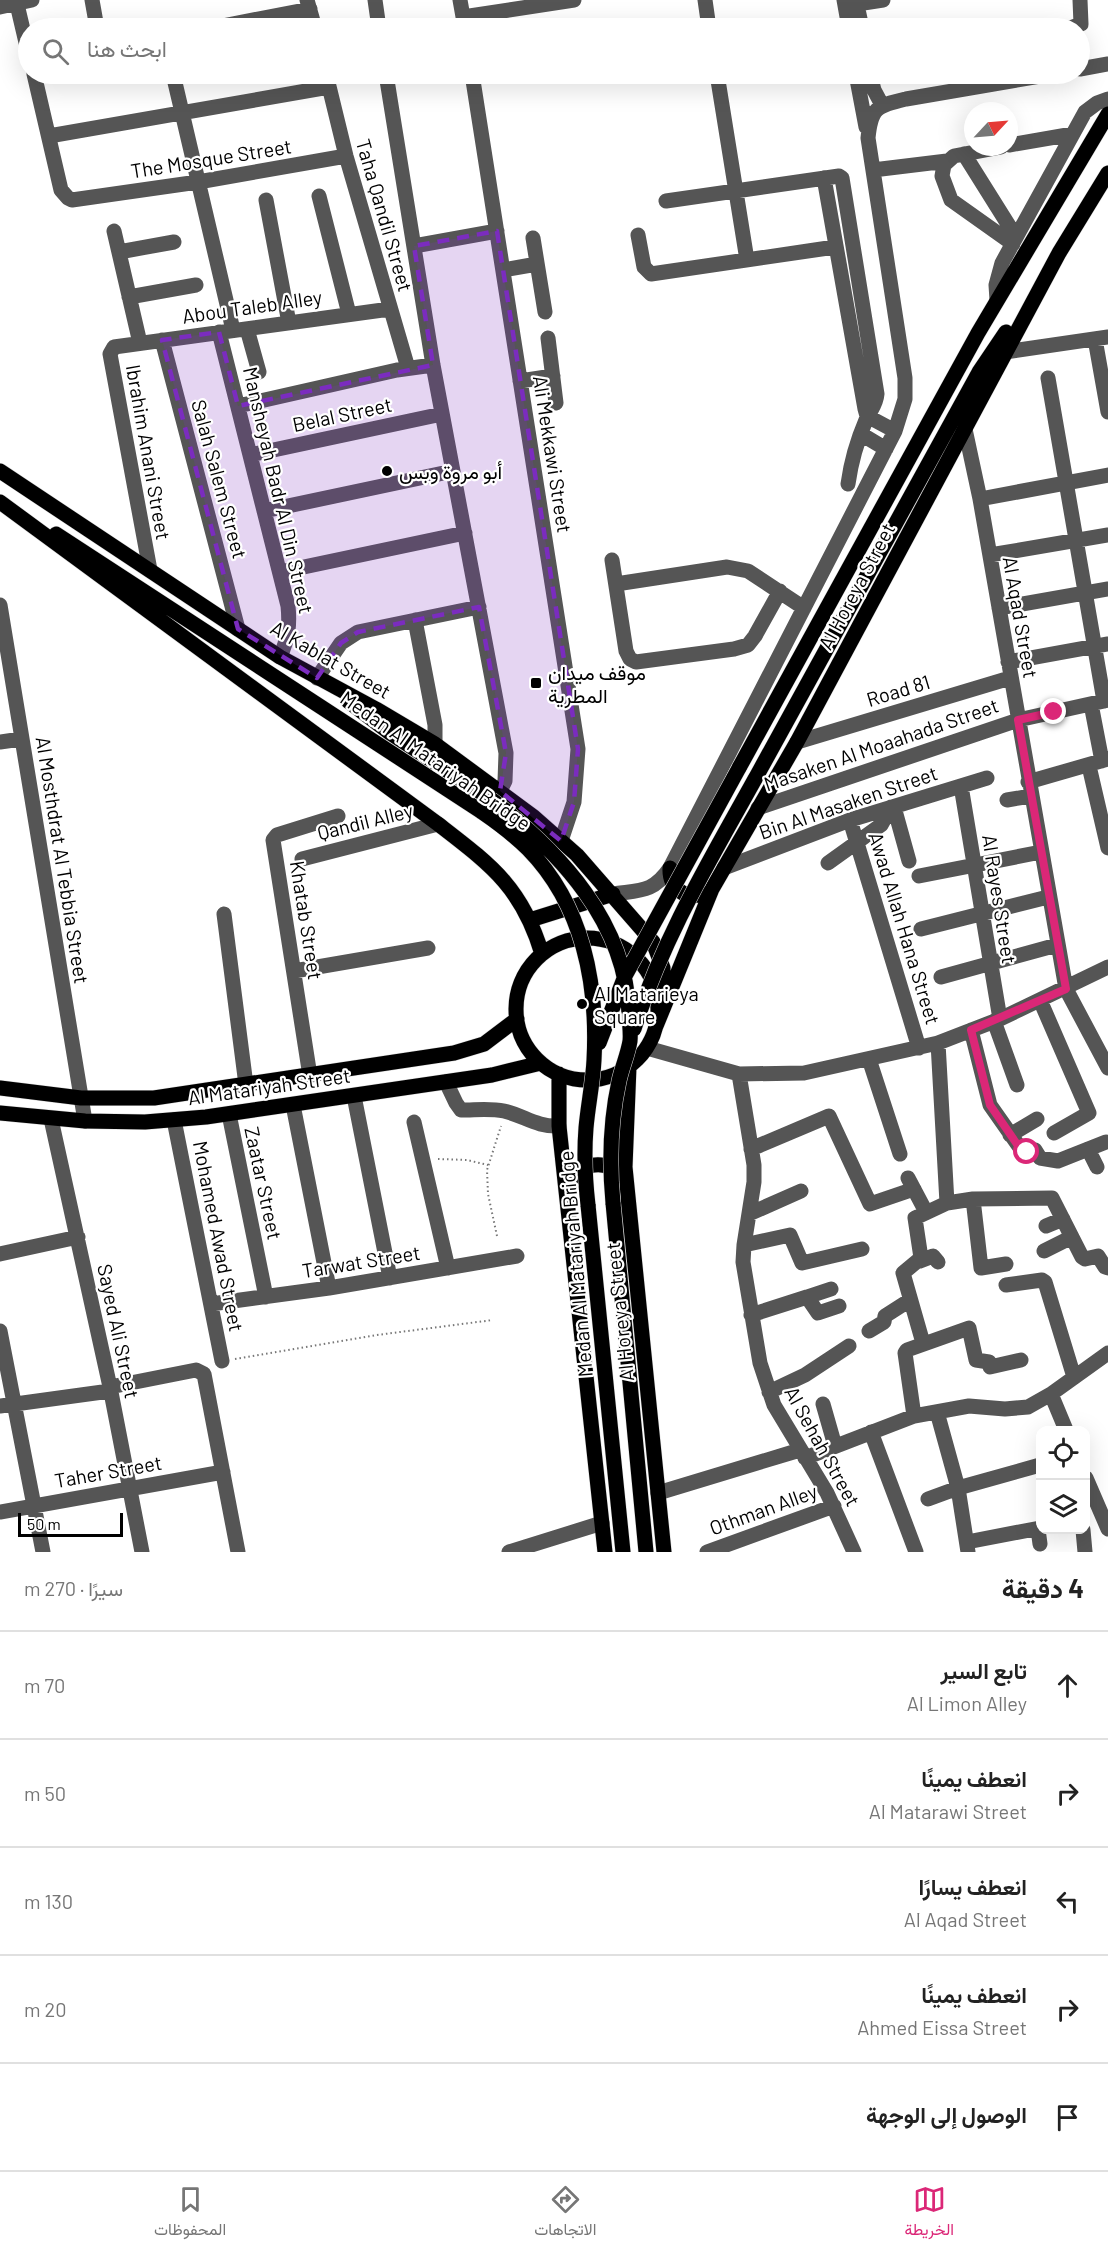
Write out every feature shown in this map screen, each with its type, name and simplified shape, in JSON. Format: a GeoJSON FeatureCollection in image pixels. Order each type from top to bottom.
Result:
{"type":"FeatureCollection","features":[{"type":"Feature","properties":{"kind":"main road"},"geometry":{"type":"LineString","coordinates":[[594,1060],[607,1017],[625,976],[978,333],[1108,114]]}},
{"type":"Feature","properties":{"kind":"main road","name":"Al Horeya Street"},"geometry":{"type":"LineString","coordinates":[[656,1026],[712,888],[797,742],[1059,253],[1108,173]]}},
{"type":"Feature","properties":{"kind":"main road"},"geometry":{"type":"LineString","coordinates":[[630,1041],[646,992],[674,925],[979,372],[1059,253]]}},
{"type":"Feature","properties":{"kind":"main road","name":"Al Kablat Street"},"geometry":{"type":"LineString","coordinates":[[0,471],[280,657],[435,744],[491,801],[561,841],[648,934],[657,950],[663,977],[657,1000]]}},
{"type":"Feature","properties":{"kind":"main road"},"geometry":{"type":"LineString","coordinates":[[0,502],[438,824],[496,870],[512,890],[530,920],[542,954]]}},
{"type":"Feature","properties":{"kind":"main road","name":"Medan Al Matariyah Bridge"},"geometry":{"type":"LineString","coordinates":[[13,512],[76,545],[491,801],[508,831],[529,851],[548,875],[576,924],[586,956],[594,1002],[594,1060],[586,1129],[585,1173],[623,1552]]}},
{"type":"Feature","properties":{"kind":"main road","name":"Medan Al Matariyah Bridge"},"geometry":{"type":"LineString","coordinates":[[332,686],[369,719],[518,820],[559,860],[598,911],[625,974],[629,1002],[630,1041],[619,1079],[610,1152],[646,1552]]}},
{"type":"Feature","properties":{"kind":"main road"},"geometry":{"type":"LineString","coordinates":[[670,868],[674,885],[682,893],[695,896],[712,888]]}},
{"type":"Feature","properties":{"kind":"main road"},"geometry":{"type":"LineString","coordinates":[[530,920],[613,894]]}},
{"type":"Feature","properties":{"kind":"main road"},"geometry":{"type":"LineString","coordinates":[[584,938],[607,941],[628,952],[645,968],[657,1000],[656,1026],[647,1048],[620,1072],[600,1079],[579,1080],[559,1074],[541,1063],[525,1043],[517,1019],[516,1007],[521,983],[533,963],[542,954],[562,943],[584,938]]}},
{"type":"Feature","properties":{"kind":"main road","name":"Al Matariyah Street"},"geometry":{"type":"LineString","coordinates":[[0,1088],[81,1098],[154,1098],[454,1053],[484,1044],[517,1019]]}},
{"type":"Feature","properties":{"kind":"main road"},"geometry":{"type":"LineString","coordinates":[[452,1081],[464,1071],[462,1060],[454,1053]]}},
{"type":"Feature","properties":{"kind":"main road","name":"Al Matariyah Street"},"geometry":{"type":"LineString","coordinates":[[0,1113],[85,1121],[174,1120],[294,1105],[492,1075],[541,1063]]}},
{"type":"Feature","properties":{"kind":"main road","name":"Al Horeya Street"},"geometry":{"type":"LineString","coordinates":[[628,1067],[625,1167],[664,1552]]}},
{"type":"Feature","properties":{"kind":"main road","name":"Al Horeya Street"},"geometry":{"type":"LineString","coordinates":[[559,1074],[559,1126],[605,1552]]}},
{"type":"Feature","properties":{"kind":"main road"},"geometry":{"type":"LineString","coordinates":[[567,1191],[576,1173],[594,1164],[615,1169],[627,1187]]}},
{"type":"Feature","properties":{"kind":"street"},"geometry":{"type":"LineString","coordinates":[[92,0],[96,18]]}},
{"type":"Feature","properties":{"kind":"street"},"geometry":{"type":"LineString","coordinates":[[375,0],[378,18]]}},
{"type":"Feature","properties":{"kind":"street"},"geometry":{"type":"LineString","coordinates":[[460,0],[463,18]]}},
{"type":"Feature","properties":{"kind":"street"},"geometry":{"type":"LineString","coordinates":[[488,18],[574,0]]}},
{"type":"Feature","properties":{"kind":"street"},"geometry":{"type":"LineString","coordinates":[[705,0],[708,18]]}},
{"type":"Feature","properties":{"kind":"street"},"geometry":{"type":"LineString","coordinates":[[853,1],[883,0]]}},
{"type":"Feature","properties":{"kind":"street"},"geometry":{"type":"LineString","coordinates":[[1077,18],[1080,0]]}},
{"type":"Feature","properties":{"kind":"street"},"geometry":{"type":"LineString","coordinates":[[0,7],[22,1],[24,18]]}},
{"type":"Feature","properties":{"kind":"street"},"geometry":{"type":"LineString","coordinates":[[850,18],[853,1]]}},
{"type":"Feature","properties":{"kind":"street"},"geometry":{"type":"LineString","coordinates":[[853,1],[859,18]]}},
{"type":"Feature","properties":{"kind":"street"},"geometry":{"type":"LineString","coordinates":[[254,18],[309,5]]}},
{"type":"Feature","properties":{"kind":"street"},"geometry":{"type":"LineString","coordinates":[[1090,67],[1108,64]]}},
{"type":"Feature","properties":{"kind":"street"},"geometry":{"type":"LineString","coordinates":[[36,84],[49,136],[182,113],[310,84]]}},
{"type":"Feature","properties":{"kind":"street"},"geometry":{"type":"LineString","coordinates":[[175,84],[233,330],[259,372]]}},
{"type":"Feature","properties":{"kind":"street","name":"Taha Qandil Street"},"geometry":{"type":"LineString","coordinates":[[329,84],[346,156],[408,368]]}},
{"type":"Feature","properties":{"kind":"street"},"geometry":{"type":"LineString","coordinates":[[388,84],[433,365],[506,753],[505,781],[491,801]]}},
{"type":"Feature","properties":{"kind":"street","name":"Ali Mekkawi Street"},"geometry":{"type":"LineString","coordinates":[[474,84],[579,749],[574,802],[561,841]]}},
{"type":"Feature","properties":{"kind":"street"},"geometry":{"type":"LineString","coordinates":[[719,84],[747,260]]}},
{"type":"Feature","properties":{"kind":"street"},"geometry":{"type":"LineString","coordinates":[[858,84],[868,138]]}},
{"type":"Feature","properties":{"kind":"street"},"geometry":{"type":"LineString","coordinates":[[872,84],[882,105]]}},
{"type":"Feature","properties":{"kind":"street"},"geometry":{"type":"LineString","coordinates":[[868,138],[870,119],[873,112],[882,105],[994,84]]}},
{"type":"Feature","properties":{"kind":"street"},"geometry":{"type":"LineString","coordinates":[[997,300],[996,285],[999,270],[1085,112],[1097,103],[1108,99]]}},
{"type":"Feature","properties":{"kind":"street"},"geometry":{"type":"LineString","coordinates":[[1018,144],[1073,134]]}},
{"type":"Feature","properties":{"kind":"street","name":"The Mosque Street"},"geometry":{"type":"LineString","coordinates":[[49,136],[62,190],[68,198],[77,200],[346,156]]}},
{"type":"Feature","properties":{"kind":"street","name":"Al Horeya Street"},"geometry":{"type":"LineString","coordinates":[[613,894],[641,892],[651,888],[670,868],[895,430],[905,399],[905,378],[868,138]]}},
{"type":"Feature","properties":{"kind":"street"},"geometry":{"type":"LineString","coordinates":[[964,154],[954,156],[947,161],[942,171],[951,200],[1014,241]]}},
{"type":"Feature","properties":{"kind":"street"},"geometry":{"type":"LineString","coordinates":[[965,156],[1014,241]]}},
{"type":"Feature","properties":{"kind":"street"},"geometry":{"type":"LineString","coordinates":[[873,170],[947,161]]}},
{"type":"Feature","properties":{"kind":"street"},"geometry":{"type":"LineString","coordinates":[[666,201],[839,176],[842,178],[877,394],[873,411],[867,417],[851,461],[848,484]]}},
{"type":"Feature","properties":{"kind":"street"},"geometry":{"type":"LineString","coordinates":[[824,178],[867,417]]}},
{"type":"Feature","properties":{"kind":"street"},"geometry":{"type":"LineString","coordinates":[[319,196],[349,314]]}},
{"type":"Feature","properties":{"kind":"street"},"geometry":{"type":"LineString","coordinates":[[266,200],[289,322]]}},
{"type":"Feature","properties":{"kind":"street"},"geometry":{"type":"LineString","coordinates":[[114,231],[140,343]]}},
{"type":"Feature","properties":{"kind":"street"},"geometry":{"type":"LineString","coordinates":[[414,246],[497,231]]}},
{"type":"Feature","properties":{"kind":"street"},"geometry":{"type":"LineString","coordinates":[[638,236],[644,267],[651,274],[835,247]]}},
{"type":"Feature","properties":{"kind":"street"},"geometry":{"type":"LineString","coordinates":[[533,238],[545,312]]}},
{"type":"Feature","properties":{"kind":"street"},"geometry":{"type":"LineString","coordinates":[[119,252],[174,242]]}},
{"type":"Feature","properties":{"kind":"street"},"geometry":{"type":"LineString","coordinates":[[503,270],[537,264]]}},
{"type":"Feature","properties":{"kind":"street"},"geometry":{"type":"LineString","coordinates":[[129,297],[196,285]]}},
{"type":"Feature","properties":{"kind":"street","name":"Abou Taleb Alley"},"geometry":{"type":"LineString","coordinates":[[119,345],[390,309]]}},
{"type":"Feature","properties":{"kind":"street","name":"Mansheyah Badr Al Din Street"},"geometry":{"type":"LineString","coordinates":[[233,330],[238,406],[288,606],[290,625],[288,639],[280,657]]}},
{"type":"Feature","properties":{"kind":"street"},"geometry":{"type":"LineString","coordinates":[[548,338],[556,403]]}},
{"type":"Feature","properties":{"kind":"street"},"geometry":{"type":"LineString","coordinates":[[1005,352],[1102,338],[1108,412]]}},
{"type":"Feature","properties":{"kind":"street","name":"Salah Salem Street"},"geometry":{"type":"LineString","coordinates":[[162,340],[238,629]]}},
{"type":"Feature","properties":{"kind":"street","name":"Ibrahim Anani Street"},"geometry":{"type":"LineString","coordinates":[[119,345],[114,347],[110,354],[150,570]]}},
{"type":"Feature","properties":{"kind":"street"},"geometry":{"type":"LineString","coordinates":[[238,406],[408,368],[433,365]]}},
{"type":"Feature","properties":{"kind":"street"},"geometry":{"type":"LineString","coordinates":[[520,381],[553,376]]}},
{"type":"Feature","properties":{"kind":"street"},"geometry":{"type":"LineString","coordinates":[[1048,378],[1085,593],[1101,646],[1100,762],[1108,848]]}},
{"type":"Feature","properties":{"kind":"street","name":"Belal Street"},"geometry":{"type":"LineString","coordinates":[[250,455],[442,414]]}},
{"type":"Feature","properties":{"kind":"street"},"geometry":{"type":"LineString","coordinates":[[867,417],[895,430]]}},
{"type":"Feature","properties":{"kind":"street","name":"Al Aqad Street"},"geometry":{"type":"LineString","coordinates":[[964,429],[980,499],[1048,897],[1066,989],[1107,1065]]}},
{"type":"Feature","properties":{"kind":"street"},"geometry":{"type":"LineString","coordinates":[[861,434],[886,449]]}},
{"type":"Feature","properties":{"kind":"street"},"geometry":{"type":"LineString","coordinates":[[264,511],[453,471]]}},
{"type":"Feature","properties":{"kind":"street"},"geometry":{"type":"LineString","coordinates":[[980,499],[1108,475]]}},
{"type":"Feature","properties":{"kind":"street"},"geometry":{"type":"LineString","coordinates":[[280,572],[465,533]]}},
{"type":"Feature","properties":{"kind":"street"},"geometry":{"type":"LineString","coordinates":[[990,555],[1108,535]]}},
{"type":"Feature","properties":{"kind":"street"},"geometry":{"type":"LineString","coordinates":[[612,561],[626,651],[630,659],[636,662],[734,649],[748,645],[780,591]]}},
{"type":"Feature","properties":{"kind":"street"},"geometry":{"type":"LineString","coordinates":[[616,584],[727,567],[748,571],[804,608]]}},
{"type":"Feature","properties":{"kind":"street"},"geometry":{"type":"LineString","coordinates":[[999,608],[1108,589]]}},
{"type":"Feature","properties":{"kind":"street","name":"Al Mosthdrat Al Tebbia Street"},"geometry":{"type":"LineString","coordinates":[[0,605],[85,1121]]}},
{"type":"Feature","properties":{"kind":"street"},"geometry":{"type":"LineString","coordinates":[[317,678],[335,650],[347,637],[358,632],[479,607]]}},
{"type":"Feature","properties":{"kind":"street"},"geometry":{"type":"LineString","coordinates":[[415,620],[435,725],[435,744]]}},
{"type":"Feature","properties":{"kind":"street"},"geometry":{"type":"LineString","coordinates":[[1008,662],[1101,646]]}},
{"type":"Feature","properties":{"kind":"street","name":"Road 81"},"geometry":{"type":"LineString","coordinates":[[797,742],[1010,678]]}},
{"type":"Feature","properties":{"kind":"street","name":"Masaken Al Moaahada Street"},"geometry":{"type":"LineString","coordinates":[[758,808],[1018,720],[1101,702]]}},
{"type":"Feature","properties":{"kind":"street"},"geometry":{"type":"LineString","coordinates":[[0,742],[21,739]]}},
{"type":"Feature","properties":{"kind":"street"},"geometry":{"type":"LineString","coordinates":[[1007,800],[1100,762]]}},
{"type":"Feature","properties":{"kind":"street","name":"Bin Al Masaken Street"},"geometry":{"type":"LineString","coordinates":[[724,868],[850,820],[987,778]]}},
{"type":"Feature","properties":{"kind":"street","name":"Al Rayes Street"},"geometry":{"type":"LineString","coordinates":[[960,786],[990,964],[997,1020],[1017,1085]]}},
{"type":"Feature","properties":{"kind":"street"},"geometry":{"type":"LineString","coordinates":[[828,863],[881,825],[893,807]]}},
{"type":"Feature","properties":{"kind":"street"},"geometry":{"type":"LineString","coordinates":[[893,807],[909,861]]}},
{"type":"Feature","properties":{"kind":"street","name":"Khatab Street"},"geometry":{"type":"LineString","coordinates":[[310,1076],[273,840],[277,835],[338,816]]}},
{"type":"Feature","properties":{"kind":"street","name":"Awad Allah Hana Street"},"geometry":{"type":"LineString","coordinates":[[850,820],[919,1048]]}},
{"type":"Feature","properties":{"kind":"street","name":"Qandil Alley"},"geometry":{"type":"LineString","coordinates":[[302,859],[438,824]]}},
{"type":"Feature","properties":{"kind":"street"},"geometry":{"type":"LineString","coordinates":[[919,876],[1041,852]]}},
{"type":"Feature","properties":{"kind":"street"},"geometry":{"type":"LineString","coordinates":[[921,929],[1048,897]]}},
{"type":"Feature","properties":{"kind":"street"},"geometry":{"type":"LineString","coordinates":[[224,914],[246,1085]]}},
{"type":"Feature","properties":{"kind":"street"},"geometry":{"type":"LineString","coordinates":[[941,977],[1057,945]]}},
{"type":"Feature","properties":{"kind":"street"},"geometry":{"type":"LineString","coordinates":[[294,971],[428,948]]}},
{"type":"Feature","properties":{"kind":"street"},"geometry":{"type":"LineString","coordinates":[[647,1048],[739,1074],[804,1073],[938,1042],[997,1020],[1108,967]]}},
{"type":"Feature","properties":{"kind":"street"},"geometry":{"type":"LineString","coordinates":[[1040,1000],[1089,1113],[1054,1133]]}},
{"type":"Feature","properties":{"kind":"street"},"geometry":{"type":"LineString","coordinates":[[971,1030],[990,1105],[1023,1152],[1035,1150],[1041,1159],[1058,1161],[1106,1142]]}},
{"type":"Feature","properties":{"kind":"street"},"geometry":{"type":"LineString","coordinates":[[938,1042],[947,1203]]}},
{"type":"Feature","properties":{"kind":"street"},"geometry":{"type":"LineString","coordinates":[[869,1059],[900,1154]]}},
{"type":"Feature","properties":{"kind":"street","name":"Al Sehah Street"},"geometry":{"type":"LineString","coordinates":[[739,1074],[754,1182],[743,1262],[760,1363],[769,1392],[802,1454],[834,1506],[854,1552]]}},
{"type":"Feature","properties":{"kind":"street"},"geometry":{"type":"LineString","coordinates":[[452,1081],[456,1103],[461,1110],[490,1109],[507,1112],[545,1127],[559,1126]]}},
{"type":"Feature","properties":{"kind":"street"},"geometry":{"type":"LineString","coordinates":[[354,1096],[390,1278]]}},
{"type":"Feature","properties":{"kind":"street"},"geometry":{"type":"LineString","coordinates":[[294,1105],[329,1288]]}},
{"type":"Feature","properties":{"kind":"street","name":"Zaatar Street"},"geometry":{"type":"LineString","coordinates":[[229,1114],[266,1297]]}},
{"type":"Feature","properties":{"kind":"street"},"geometry":{"type":"LineString","coordinates":[[751,1149],[829,1116],[870,1204],[911,1183],[926,1212]]}},
{"type":"Feature","properties":{"kind":"street","name":"Sayed Ali Street"},"geometry":{"type":"LineString","coordinates":[[51,1119],[110,1389],[142,1552]]}},
{"type":"Feature","properties":{"kind":"street"},"geometry":{"type":"LineString","coordinates":[[1010,1134],[1037,1119]]}},
{"type":"Feature","properties":{"kind":"street","name":"Mohamed Awad Street"},"geometry":{"type":"LineString","coordinates":[[174,1120],[222,1361]]}},
{"type":"Feature","properties":{"kind":"street"},"geometry":{"type":"LineString","coordinates":[[414,1122],[448,1268]]}},
{"type":"Feature","properties":{"kind":"street"},"geometry":{"type":"LineString","coordinates":[[1088,1149],[1097,1167]]}},
{"type":"Feature","properties":{"kind":"street"},"geometry":{"type":"LineString","coordinates":[[749,1214],[801,1191]]}},
{"type":"Feature","properties":{"kind":"street"},"geometry":{"type":"LineString","coordinates":[[920,1261],[915,1220],[917,1216],[947,1203],[973,1199],[1049,1198],[1054,1201],[1084,1258],[1098,1256],[1108,1268]]}},
{"type":"Feature","properties":{"kind":"street"},"geometry":{"type":"LineString","coordinates":[[973,1199],[981,1268],[1006,1264]]}},
{"type":"Feature","properties":{"kind":"street"},"geometry":{"type":"LineString","coordinates":[[1046,1226],[1063,1219]]}},
{"type":"Feature","properties":{"kind":"street"},"geometry":{"type":"LineString","coordinates":[[744,1245],[790,1235],[802,1263],[862,1249]]}},
{"type":"Feature","properties":{"kind":"street"},"geometry":{"type":"LineString","coordinates":[[0,1254],[78,1237]]}},
{"type":"Feature","properties":{"kind":"street"},"geometry":{"type":"LineString","coordinates":[[1044,1251],[1072,1237]]}},
{"type":"Feature","properties":{"kind":"street","name":"Tarwat Street"},"geometry":{"type":"LineString","coordinates":[[211,1304],[329,1288],[517,1256]]}},
{"type":"Feature","properties":{"kind":"street"},"geometry":{"type":"LineString","coordinates":[[923,1343],[903,1273],[920,1261],[933,1256],[938,1262]]}},
{"type":"Feature","properties":{"kind":"street"},"geometry":{"type":"LineString","coordinates":[[1006,1285],[1042,1280],[1045,1282],[1074,1377]]}},
{"type":"Feature","properties":{"kind":"street"},"geometry":{"type":"LineString","coordinates":[[751,1315],[831,1289]]}},
{"type":"Feature","properties":{"kind":"street"},"geometry":{"type":"LineString","coordinates":[[807,1297],[818,1313],[839,1306]]}},
{"type":"Feature","properties":{"kind":"street"},"geometry":{"type":"LineString","coordinates":[[869,1331],[884,1322],[885,1316],[910,1300]]}},
{"type":"Feature","properties":{"kind":"street"},"geometry":{"type":"LineString","coordinates":[[914,1416],[905,1353],[907,1350],[969,1328],[976,1360],[988,1362],[990,1367],[1020,1360]]}},
{"type":"Feature","properties":{"kind":"street"},"geometry":{"type":"LineString","coordinates":[[0,1331],[7,1406],[34,1506],[43,1552]]}},
{"type":"Feature","properties":{"kind":"street"},"geometry":{"type":"LineString","coordinates":[[769,1392],[805,1375],[849,1346]]}},
{"type":"Feature","properties":{"kind":"street"},"geometry":{"type":"LineString","coordinates":[[658,1493],[835,1446],[914,1416],[969,1406],[1020,1409],[1051,1394],[1108,1353]]}},
{"type":"Feature","properties":{"kind":"street"},"geometry":{"type":"LineString","coordinates":[[7,1406],[110,1389],[196,1370],[204,1374],[238,1552]]}},
{"type":"Feature","properties":{"kind":"street"},"geometry":{"type":"LineString","coordinates":[[1051,1394],[1064,1426]]}},
{"type":"Feature","properties":{"kind":"street"},"geometry":{"type":"LineString","coordinates":[[823,1404],[835,1446]]}},
{"type":"Feature","properties":{"kind":"street"},"geometry":{"type":"LineString","coordinates":[[937,1412],[958,1488],[968,1547],[1040,1534]]}},
{"type":"Feature","properties":{"kind":"street"},"geometry":{"type":"LineString","coordinates":[[872,1432],[916,1552]]}},
{"type":"Feature","properties":{"kind":"street"},"geometry":{"type":"LineString","coordinates":[[928,1499],[958,1488],[1036,1466]]}},
{"type":"Feature","properties":{"kind":"street","name":"Taher Street"},"geometry":{"type":"LineString","coordinates":[[0,1512],[223,1472]]}},
{"type":"Feature","properties":{"kind":"street"},"geometry":{"type":"LineString","coordinates":[[1087,1480],[1105,1523]]}},
{"type":"Feature","properties":{"kind":"street","name":"Othman Alley"},"geometry":{"type":"LineString","coordinates":[[707,1552],[834,1506]]}},
{"type":"Feature","properties":{"kind":"street"},"geometry":{"type":"LineString","coordinates":[[1090,1521],[1105,1523]]}},
{"type":"Feature","properties":{"kind":"street"},"geometry":{"type":"LineString","coordinates":[[509,1552],[602,1523]]}},
{"type":"Feature","properties":{"kind":"street"},"geometry":{"type":"LineString","coordinates":[[1083,1534],[1085,1552]]}},
{"type":"Feature","properties":{"kind":"path"},"geometry":{"type":"LineString","coordinates":[[497,1236],[488,1194],[489,1165],[507,1112]]}},
{"type":"Feature","properties":{"kind":"path"},"geometry":{"type":"LineString","coordinates":[[423,1160],[445,1158],[489,1165]]}},
{"type":"Feature","properties":{"kind":"path"},"geometry":{"type":"LineString","coordinates":[[222,1361],[377,1335],[493,1320]]}},
{"type":"Feature","properties":{"kind":"highlighted area"},"geometry":{"type":"Polygon","coordinates":[[[497,231],[578,749],[574,802],[561,841],[500,791],[506,753],[479,607],[358,632],[341,643],[317,678],[238,629],[162,340],[219,332],[238,406],[433,365],[414,246],[497,231]]]}},
{"type":"Feature","properties":{"kind":"place","name":"أبو مروة وبس"},"geometry":{"type":"Point","coordinates":[387,471]}},
{"type":"Feature","properties":{"kind":"place","name":"موقف ميدان المطرية"},"geometry":{"type":"Point","coordinates":[536,683]}},
{"type":"Feature","properties":{"kind":"place","name":"Al Matarieya Square"},"geometry":{"type":"Point","coordinates":[582,1004]}},
{"type":"Feature","properties":{"kind":"route"},"geometry":{"type":"LineString","coordinates":[[1027,1152],[1021,1150],[990,1105],[971,1030],[1066,989],[1018,720],[1054,712]]}}]}
